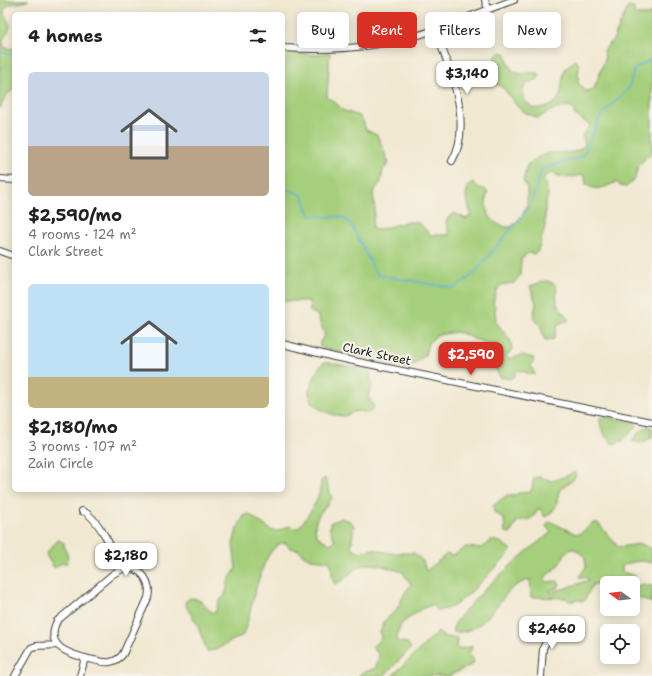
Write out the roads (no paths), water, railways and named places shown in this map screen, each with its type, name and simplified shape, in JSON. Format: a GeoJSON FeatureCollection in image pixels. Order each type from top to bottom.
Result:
{"type":"FeatureCollection","features":[{"type":"Feature","properties":{"kind":"street"},"geometry":{"type":"LineString","coordinates":[[485,0],[488,9]]}},
{"type":"Feature","properties":{"kind":"street"},"geometry":{"type":"LineString","coordinates":[[480,12],[514,0]]}},
{"type":"Feature","properties":{"kind":"street"},"geometry":{"type":"LineString","coordinates":[[285,48],[327,49],[375,44],[403,40],[425,33]]}},
{"type":"Feature","properties":{"kind":"street"},"geometry":{"type":"LineString","coordinates":[[442,48],[454,79],[458,95],[460,143],[452,161]]}},
{"type":"Feature","properties":{"kind":"street"},"geometry":{"type":"LineString","coordinates":[[0,179],[12,180]]}},
{"type":"Feature","properties":{"kind":"street"},"geometry":{"type":"LineString","coordinates":[[0,251],[12,255]]}},
{"type":"Feature","properties":{"kind":"street","name":"Clark Street"},"geometry":{"type":"LineString","coordinates":[[285,345],[334,357],[652,422]]}},
{"type":"Feature","properties":{"kind":"street"},"geometry":{"type":"LineString","coordinates":[[82,511],[90,516],[111,546],[121,569]]}},
{"type":"Feature","properties":{"kind":"street"},"geometry":{"type":"LineString","coordinates":[[128,568],[135,569],[145,577],[149,586],[147,600],[126,650],[120,657],[108,662],[85,658],[66,652],[58,645],[54,639],[54,630],[60,618],[113,574],[121,569],[128,568]]}},
{"type":"Feature","properties":{"kind":"street"},"geometry":{"type":"LineString","coordinates":[[541,676],[543,648],[557,622]]}},
{"type":"Feature","properties":{"kind":"street"},"geometry":{"type":"LineString","coordinates":[[15,676],[31,648],[36,646],[58,645]]}},
{"type":"Feature","properties":{"kind":"street"},"geometry":{"type":"LineString","coordinates":[[80,676],[85,658]]}},
{"type":"Feature","properties":{"kind":"waterway"},"geometry":{"type":"LineString","coordinates":[[0,51],[12,55]]}},
{"type":"Feature","properties":{"kind":"waterway"},"geometry":{"type":"LineString","coordinates":[[285,189],[302,195],[310,216],[342,217],[351,224],[377,275],[454,288],[473,275],[530,206],[542,169],[582,157],[601,115],[629,88],[634,69],[652,59]]}}]}
